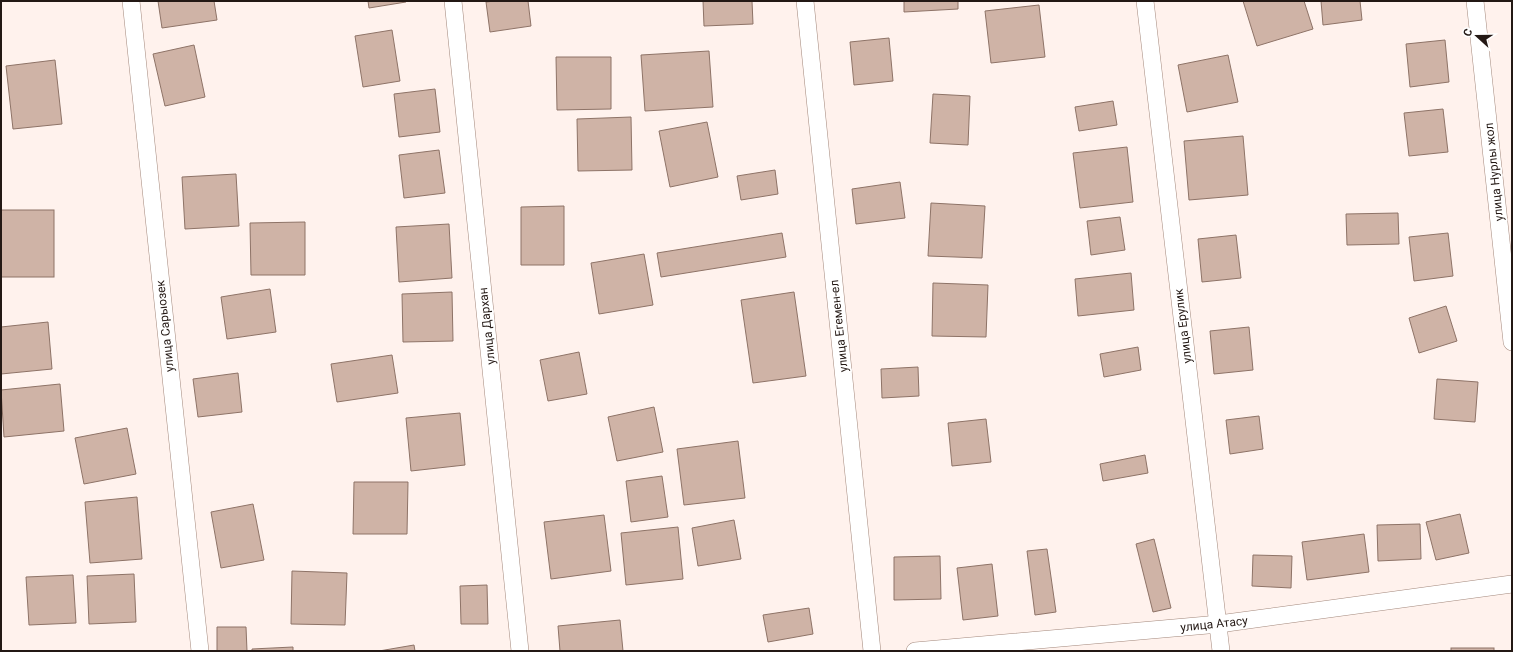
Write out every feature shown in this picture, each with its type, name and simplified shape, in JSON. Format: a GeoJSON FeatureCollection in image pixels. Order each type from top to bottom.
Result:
{"type":"FeatureCollection","features":[{"type":"Feature","properties":{"kind":"street","name":"улица Сарыозек"},"geometry":{"type":"LineString","coordinates":[[131,1],[200,651]]}},
{"type":"Feature","properties":{"kind":"street","name":"улица Дархан"},"geometry":{"type":"LineString","coordinates":[[453,1],[520,651]]}},
{"type":"Feature","properties":{"kind":"street","name":"улица Егемен-ел"},"geometry":{"type":"LineString","coordinates":[[805,1],[872,651]]}},
{"type":"Feature","properties":{"kind":"street","name":"улица Ерулик"},"geometry":{"type":"LineString","coordinates":[[1145,1],[1222,651]]}},
{"type":"Feature","properties":{"kind":"street","name":"улица Нурлы жол"},"geometry":{"type":"LineString","coordinates":[[1475,1],[1512,342]]}},
{"type":"Feature","properties":{"kind":"street","name":"улица Атасу"},"geometry":{"type":"LineString","coordinates":[[915,651],[1219,624],[1512,584]]}},
{"type":"Feature","properties":{"kind":"building"},"geometry":{"type":"Polygon","coordinates":[[[158,1],[214,1],[217,20],[162,28],[158,1]]]}},
{"type":"Feature","properties":{"kind":"building"},"geometry":{"type":"Polygon","coordinates":[[[368,1],[405,1],[406,2],[369,8],[368,1]]]}},
{"type":"Feature","properties":{"kind":"building"},"geometry":{"type":"Polygon","coordinates":[[[528,1],[531,26],[490,32],[486,2],[528,1]]]}},
{"type":"Feature","properties":{"kind":"building"},"geometry":{"type":"Polygon","coordinates":[[[703,1],[752,1],[753,24],[704,26],[703,1]]]}},
{"type":"Feature","properties":{"kind":"building"},"geometry":{"type":"Polygon","coordinates":[[[904,1],[958,1],[958,9],[904,12],[904,1]]]}},
{"type":"Feature","properties":{"kind":"building"},"geometry":{"type":"Polygon","coordinates":[[[1243,1],[1304,1],[1313,29],[1257,46],[1243,1]]]}},
{"type":"Feature","properties":{"kind":"building"},"geometry":{"type":"Polygon","coordinates":[[[1321,1],[1360,1],[1362,20],[1323,25],[1321,1]]]}},
{"type":"Feature","properties":{"kind":"building"},"geometry":{"type":"Polygon","coordinates":[[[1039,5],[1045,57],[991,63],[985,11],[1039,5]]]}},
{"type":"Feature","properties":{"kind":"building"},"geometry":{"type":"Polygon","coordinates":[[[392,30],[400,81],[363,87],[355,36],[392,30]]]}},
{"type":"Feature","properties":{"kind":"building"},"geometry":{"type":"Polygon","coordinates":[[[889,38],[893,81],[854,85],[850,42],[889,38]]]}},
{"type":"Feature","properties":{"kind":"building"},"geometry":{"type":"Polygon","coordinates":[[[1445,40],[1449,82],[1410,87],[1406,44],[1445,40]]]}},
{"type":"Feature","properties":{"kind":"building"},"geometry":{"type":"Polygon","coordinates":[[[194,45],[205,97],[165,106],[153,54],[194,45]]]}},
{"type":"Feature","properties":{"kind":"building"},"geometry":{"type":"Polygon","coordinates":[[[709,51],[713,107],[645,111],[641,55],[709,51]]]}},
{"type":"Feature","properties":{"kind":"building"},"geometry":{"type":"Polygon","coordinates":[[[1228,55],[1238,102],[1187,112],[1178,65],[1228,55]]]}},
{"type":"Feature","properties":{"kind":"building"},"geometry":{"type":"Polygon","coordinates":[[[556,57],[611,57],[611,109],[557,110],[556,57]]]}},
{"type":"Feature","properties":{"kind":"building"},"geometry":{"type":"Polygon","coordinates":[[[55,60],[62,124],[13,129],[6,66],[55,60]]]}},
{"type":"Feature","properties":{"kind":"building"},"geometry":{"type":"Polygon","coordinates":[[[435,89],[440,132],[399,137],[394,94],[435,89]]]}},
{"type":"Feature","properties":{"kind":"building"},"geometry":{"type":"Polygon","coordinates":[[[933,94],[970,96],[968,145],[930,143],[933,94]]]}},
{"type":"Feature","properties":{"kind":"building"},"geometry":{"type":"Polygon","coordinates":[[[1113,101],[1117,125],[1079,131],[1075,107],[1113,101]]]}},
{"type":"Feature","properties":{"kind":"building"},"geometry":{"type":"Polygon","coordinates":[[[1443,109],[1448,152],[1409,156],[1404,113],[1443,109]]]}},
{"type":"Feature","properties":{"kind":"building"},"geometry":{"type":"Polygon","coordinates":[[[631,117],[632,170],[578,171],[577,119],[631,117]]]}},
{"type":"Feature","properties":{"kind":"building"},"geometry":{"type":"Polygon","coordinates":[[[707,122],[718,177],[670,187],[659,131],[707,122]]]}},
{"type":"Feature","properties":{"kind":"building"},"geometry":{"type":"Polygon","coordinates":[[[1243,136],[1248,195],[1189,200],[1184,141],[1243,136]]]}},
{"type":"Feature","properties":{"kind":"building"},"geometry":{"type":"Polygon","coordinates":[[[1127,147],[1133,202],[1080,208],[1073,153],[1127,147]]]}},
{"type":"Feature","properties":{"kind":"building"},"geometry":{"type":"Polygon","coordinates":[[[439,150],[445,193],[404,198],[399,155],[439,150]]]}},
{"type":"Feature","properties":{"kind":"building"},"geometry":{"type":"Polygon","coordinates":[[[775,170],[778,194],[741,200],[737,176],[775,170]]]}},
{"type":"Feature","properties":{"kind":"building"},"geometry":{"type":"Polygon","coordinates":[[[236,174],[239,226],[185,229],[182,177],[236,174]]]}},
{"type":"Feature","properties":{"kind":"building"},"geometry":{"type":"Polygon","coordinates":[[[900,182],[905,218],[856,224],[852,189],[900,182]]]}},
{"type":"Feature","properties":{"kind":"building"},"geometry":{"type":"Polygon","coordinates":[[[931,203],[985,206],[982,258],[928,256],[931,203]]]}},
{"type":"Feature","properties":{"kind":"building"},"geometry":{"type":"Polygon","coordinates":[[[564,206],[564,265],[521,265],[521,207],[564,206]]]}},
{"type":"Feature","properties":{"kind":"building"},"geometry":{"type":"Polygon","coordinates":[[[1,210],[54,210],[54,277],[1,277],[1,210]]]}},
{"type":"Feature","properties":{"kind":"building"},"geometry":{"type":"Polygon","coordinates":[[[1398,213],[1399,244],[1347,245],[1346,214],[1398,213]]]}},
{"type":"Feature","properties":{"kind":"building"},"geometry":{"type":"Polygon","coordinates":[[[1120,217],[1125,250],[1091,255],[1087,221],[1120,217]]]}},
{"type":"Feature","properties":{"kind":"building"},"geometry":{"type":"Polygon","coordinates":[[[305,222],[305,275],[251,275],[250,223],[305,222]]]}},
{"type":"Feature","properties":{"kind":"building"},"geometry":{"type":"Polygon","coordinates":[[[449,224],[452,278],[399,282],[396,227],[449,224]]]}},
{"type":"Feature","properties":{"kind":"building"},"geometry":{"type":"Polygon","coordinates":[[[782,233],[786,257],[661,277],[657,253],[782,233]]]}},
{"type":"Feature","properties":{"kind":"building"},"geometry":{"type":"Polygon","coordinates":[[[1448,233],[1453,276],[1414,281],[1409,237],[1448,233]]]}},
{"type":"Feature","properties":{"kind":"building"},"geometry":{"type":"Polygon","coordinates":[[[1236,235],[1241,278],[1202,282],[1198,239],[1236,235]]]}},
{"type":"Feature","properties":{"kind":"building"},"geometry":{"type":"Polygon","coordinates":[[[644,254],[653,305],[599,314],[591,263],[644,254]]]}},
{"type":"Feature","properties":{"kind":"building"},"geometry":{"type":"Polygon","coordinates":[[[1131,273],[1134,310],[1078,316],[1075,279],[1131,273]]]}},
{"type":"Feature","properties":{"kind":"building"},"geometry":{"type":"Polygon","coordinates":[[[933,283],[988,285],[986,337],[932,336],[933,283]]]}},
{"type":"Feature","properties":{"kind":"building"},"geometry":{"type":"Polygon","coordinates":[[[270,289],[276,332],[227,339],[221,297],[270,289]]]}},
{"type":"Feature","properties":{"kind":"building"},"geometry":{"type":"Polygon","coordinates":[[[452,292],[453,341],[403,342],[402,294],[452,292]]]}},
{"type":"Feature","properties":{"kind":"building"},"geometry":{"type":"Polygon","coordinates":[[[794,292],[806,376],[753,383],[741,300],[794,292]]]}},
{"type":"Feature","properties":{"kind":"building"},"geometry":{"type":"Polygon","coordinates":[[[1446,306],[1457,341],[1419,353],[1409,318],[1446,306]]]}},
{"type":"Feature","properties":{"kind":"building"},"geometry":{"type":"Polygon","coordinates":[[[48,322],[52,369],[1,374],[1,327],[48,322]]]}},
{"type":"Feature","properties":{"kind":"building"},"geometry":{"type":"Polygon","coordinates":[[[1249,327],[1253,370],[1214,374],[1210,331],[1249,327]]]}},
{"type":"Feature","properties":{"kind":"building"},"geometry":{"type":"Polygon","coordinates":[[[1138,347],[1141,370],[1104,377],[1100,354],[1138,347]]]}},
{"type":"Feature","properties":{"kind":"building"},"geometry":{"type":"Polygon","coordinates":[[[579,352],[587,394],[548,401],[540,360],[579,352]]]}},
{"type":"Feature","properties":{"kind":"building"},"geometry":{"type":"Polygon","coordinates":[[[392,355],[398,393],[337,402],[331,364],[392,355]]]}},
{"type":"Feature","properties":{"kind":"building"},"geometry":{"type":"Polygon","coordinates":[[[918,367],[919,396],[882,398],[881,369],[918,367]]]}},
{"type":"Feature","properties":{"kind":"building"},"geometry":{"type":"Polygon","coordinates":[[[238,373],[242,412],[198,417],[193,379],[238,373]]]}},
{"type":"Feature","properties":{"kind":"building"},"geometry":{"type":"Polygon","coordinates":[[[1437,379],[1478,382],[1475,422],[1434,419],[1437,379]]]}},
{"type":"Feature","properties":{"kind":"building"},"geometry":{"type":"Polygon","coordinates":[[[60,384],[64,431],[4,437],[1,390],[60,384]]]}},
{"type":"Feature","properties":{"kind":"building"},"geometry":{"type":"Polygon","coordinates":[[[654,407],[663,452],[617,461],[608,417],[654,407]]]}},
{"type":"Feature","properties":{"kind":"building"},"geometry":{"type":"Polygon","coordinates":[[[460,413],[465,465],[411,471],[406,418],[460,413]]]}},
{"type":"Feature","properties":{"kind":"building"},"geometry":{"type":"Polygon","coordinates":[[[1259,416],[1263,449],[1230,454],[1226,420],[1259,416]]]}},
{"type":"Feature","properties":{"kind":"building"},"geometry":{"type":"Polygon","coordinates":[[[986,419],[991,462],[952,466],[948,423],[986,419]]]}},
{"type":"Feature","properties":{"kind":"building"},"geometry":{"type":"Polygon","coordinates":[[[127,428],[136,474],[84,484],[75,438],[127,428]]]}},
{"type":"Feature","properties":{"kind":"building"},"geometry":{"type":"Polygon","coordinates":[[[738,441],[745,498],[684,505],[677,449],[738,441]]]}},
{"type":"Feature","properties":{"kind":"building"},"geometry":{"type":"Polygon","coordinates":[[[1145,455],[1148,473],[1103,481],[1100,464],[1145,455]]]}},
{"type":"Feature","properties":{"kind":"building"},"geometry":{"type":"Polygon","coordinates":[[[662,476],[668,517],[631,522],[626,481],[662,476]]]}},
{"type":"Feature","properties":{"kind":"building"},"geometry":{"type":"Polygon","coordinates":[[[354,482],[408,482],[407,534],[353,534],[354,482]]]}},
{"type":"Feature","properties":{"kind":"building"},"geometry":{"type":"Polygon","coordinates":[[[137,497],[142,559],[90,563],[85,502],[137,497]]]}},
{"type":"Feature","properties":{"kind":"building"},"geometry":{"type":"Polygon","coordinates":[[[253,504],[264,560],[221,568],[211,512],[253,504]]]}},
{"type":"Feature","properties":{"kind":"building"},"geometry":{"type":"Polygon","coordinates":[[[1460,514],[1469,553],[1436,560],[1426,522],[1460,514]]]}},
{"type":"Feature","properties":{"kind":"building"},"geometry":{"type":"Polygon","coordinates":[[[604,515],[611,571],[551,579],[544,522],[604,515]]]}},
{"type":"Feature","properties":{"kind":"building"},"geometry":{"type":"Polygon","coordinates":[[[734,520],[741,559],[698,566],[692,528],[734,520]]]}},
{"type":"Feature","properties":{"kind":"building"},"geometry":{"type":"Polygon","coordinates":[[[1420,524],[1421,559],[1378,561],[1377,525],[1420,524]]]}},
{"type":"Feature","properties":{"kind":"building"},"geometry":{"type":"Polygon","coordinates":[[[678,527],[683,579],[626,585],[621,533],[678,527]]]}},
{"type":"Feature","properties":{"kind":"building"},"geometry":{"type":"Polygon","coordinates":[[[1364,534],[1369,572],[1307,580],[1302,542],[1364,534]]]}},
{"type":"Feature","properties":{"kind":"building"},"geometry":{"type":"Polygon","coordinates":[[[1154,539],[1171,608],[1153,612],[1136,544],[1154,539]]]}},
{"type":"Feature","properties":{"kind":"building"},"geometry":{"type":"Polygon","coordinates":[[[1047,549],[1056,612],[1035,615],[1027,551],[1047,549]]]}},
{"type":"Feature","properties":{"kind":"building"},"geometry":{"type":"Polygon","coordinates":[[[1253,555],[1292,556],[1291,588],[1252,586],[1253,555]]]}},
{"type":"Feature","properties":{"kind":"building"},"geometry":{"type":"Polygon","coordinates":[[[940,556],[941,599],[894,600],[894,557],[940,556]]]}},
{"type":"Feature","properties":{"kind":"building"},"geometry":{"type":"Polygon","coordinates":[[[992,564],[998,616],[963,620],[957,568],[992,564]]]}},
{"type":"Feature","properties":{"kind":"building"},"geometry":{"type":"Polygon","coordinates":[[[292,571],[347,573],[345,625],[291,624],[292,571]]]}},
{"type":"Feature","properties":{"kind":"building"},"geometry":{"type":"Polygon","coordinates":[[[134,574],[136,622],[89,624],[87,576],[134,574]]]}},
{"type":"Feature","properties":{"kind":"building"},"geometry":{"type":"Polygon","coordinates":[[[73,575],[76,623],[29,625],[26,577],[73,575]]]}},
{"type":"Feature","properties":{"kind":"building"},"geometry":{"type":"Polygon","coordinates":[[[487,585],[488,624],[461,624],[460,586],[487,585]]]}},
{"type":"Feature","properties":{"kind":"building"},"geometry":{"type":"Polygon","coordinates":[[[809,608],[813,634],[768,642],[763,615],[809,608]]]}},
{"type":"Feature","properties":{"kind":"building"},"geometry":{"type":"Polygon","coordinates":[[[620,620],[623,651],[560,651],[558,626],[620,620]]]}},
{"type":"Feature","properties":{"kind":"building"},"geometry":{"type":"Polygon","coordinates":[[[217,627],[246,627],[247,651],[217,651],[217,627]]]}},
{"type":"Feature","properties":{"kind":"building"},"geometry":{"type":"Polygon","coordinates":[[[414,645],[415,651],[379,651],[414,645]]]}},
{"type":"Feature","properties":{"kind":"building"},"geometry":{"type":"Polygon","coordinates":[[[293,647],[293,651],[252,651],[252,649],[293,647]]]}},
{"type":"Feature","properties":{"kind":"building"},"geometry":{"type":"Polygon","coordinates":[[[1451,648],[1494,648],[1494,651],[1451,651],[1451,648]]]}}]}
